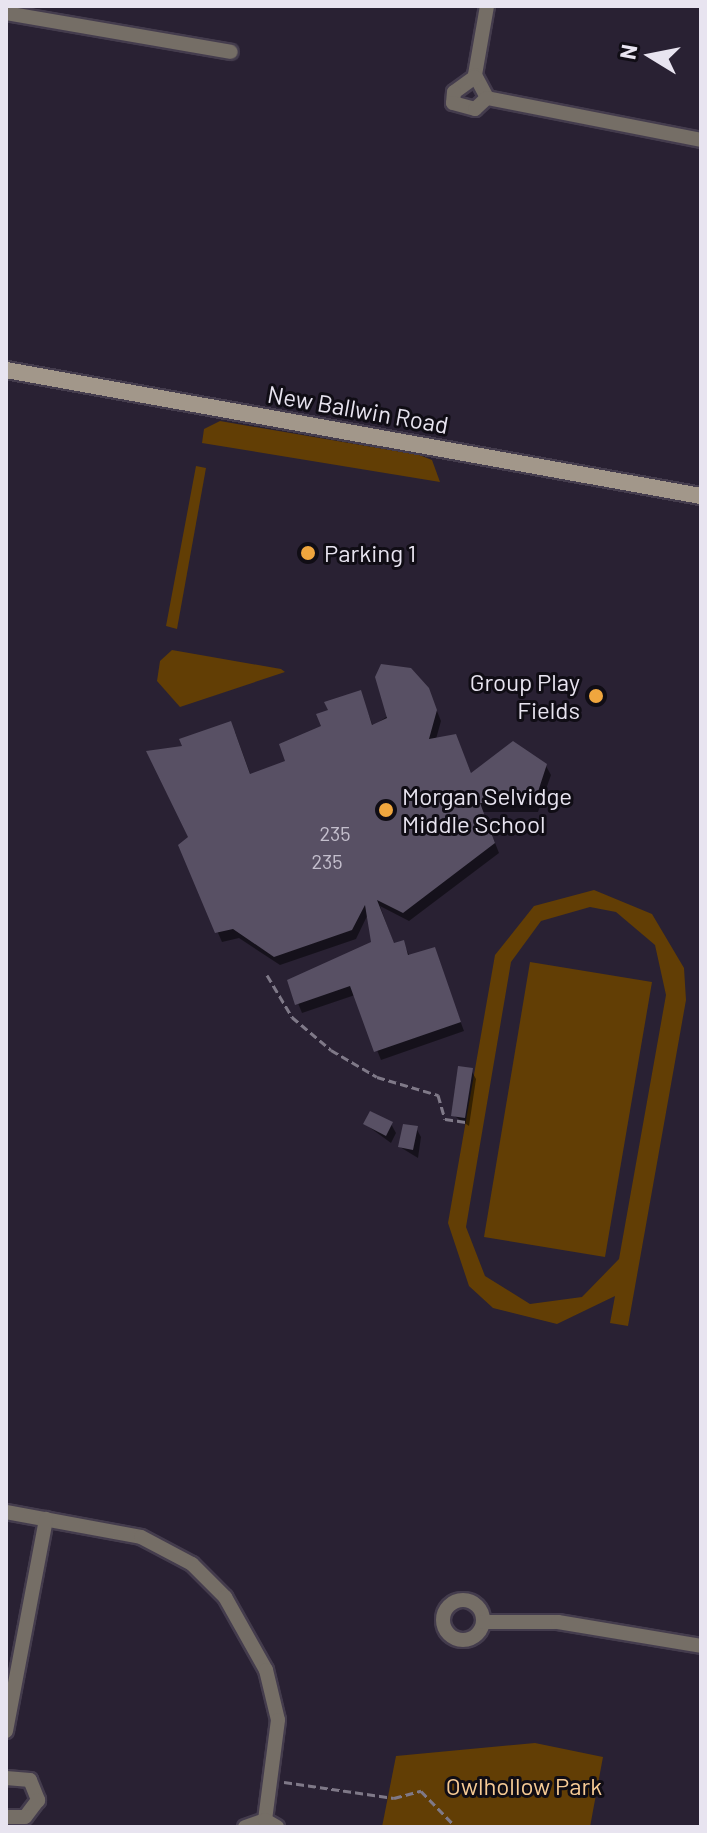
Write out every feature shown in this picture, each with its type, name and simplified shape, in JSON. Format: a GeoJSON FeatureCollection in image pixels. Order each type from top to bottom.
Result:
{"type":"FeatureCollection","features":[{"type":"Feature","properties":{"kind":"main road","name":"New Ballwin Road"},"geometry":{"type":"LineString","coordinates":[[6,370],[701,496]]}},
{"type":"Feature","properties":{"kind":"street"},"geometry":{"type":"LineString","coordinates":[[487,6],[475,77],[487,98],[701,140]]}},
{"type":"Feature","properties":{"kind":"street"},"geometry":{"type":"LineString","coordinates":[[6,13],[231,52]]}},
{"type":"Feature","properties":{"kind":"street"},"geometry":{"type":"LineString","coordinates":[[475,77],[454,92],[453,103],[459,111],[475,109],[487,98]]}},
{"type":"Feature","properties":{"kind":"street"},"geometry":{"type":"LineString","coordinates":[[6,1512],[117,1528],[209,1577],[240,1617],[266,1670],[278,1720],[271,1824],[245,1827]]}},
{"type":"Feature","properties":{"kind":"street"},"geometry":{"type":"LineString","coordinates":[[6,1731],[46,1519]]}},
{"type":"Feature","properties":{"kind":"street"},"geometry":{"type":"LineString","coordinates":[[483,1622],[558,1622],[701,1646]]}},
{"type":"Feature","properties":{"kind":"street"},"geometry":{"type":"LineString","coordinates":[[6,1778],[30,1780],[38,1800],[25,1817],[6,1817]]}},
{"type":"Feature","properties":{"kind":"path"},"geometry":{"type":"LineString","coordinates":[[267,975],[292,1017],[331,1050],[377,1077],[438,1095],[445,1119],[466,1122]]}},
{"type":"Feature","properties":{"kind":"path"},"geometry":{"type":"LineString","coordinates":[[273,1780],[394,1798],[421,1791],[456,1827]]}},
{"type":"Feature","properties":{"kind":"green space"},"geometry":{"type":"Polygon","coordinates":[[[220,421],[419,455],[432,460],[440,482],[202,443],[204,429],[220,421]]]}},
{"type":"Feature","properties":{"kind":"green space"},"geometry":{"type":"Polygon","coordinates":[[[196,466],[206,468],[177,629],[166,626],[196,466]]]}},
{"type":"Feature","properties":{"kind":"green space"},"geometry":{"type":"Polygon","coordinates":[[[172,650],[285,672],[180,707],[157,681],[160,661],[172,650]]]}},
{"type":"Feature","properties":{"kind":"green space"},"geometry":{"type":"Polygon","coordinates":[[[594,890],[652,914],[684,968],[686,1000],[628,1326],[610,1323],[615,1296],[557,1324],[493,1308],[469,1286],[448,1223],[495,955],[534,906],[594,890]],[[590,907],[541,921],[511,962],[466,1227],[485,1276],[530,1304],[582,1297],[619,1259],[666,995],[655,945],[616,912],[590,907]]]}},
{"type":"Feature","properties":{"kind":"green space"},"geometry":{"type":"Polygon","coordinates":[[[530,962],[652,982],[605,1257],[484,1237],[530,962]]]}},
{"type":"Feature","properties":{"kind":"green space","name":"Owlhollow Park"},"geometry":{"type":"Polygon","coordinates":[[[535,1743],[603,1757],[590,1827],[382,1827],[396,1756],[535,1743]]]}},
{"type":"Feature","properties":{"kind":"building","name":"Morgan Selvidge Middle School"},"geometry":{"type":"Polygon","coordinates":[[[381,664],[411,668],[429,688],[437,710],[429,739],[456,734],[471,773],[513,741],[547,764],[534,804],[480,803],[495,843],[403,913],[377,900],[394,943],[404,940],[408,955],[435,947],[461,1022],[374,1052],[350,986],[295,1005],[287,980],[371,942],[365,905],[352,930],[274,957],[233,929],[215,933],[178,845],[188,837],[146,751],[182,746],[179,739],[231,721],[250,774],[285,761],[279,744],[321,726],[316,714],[328,710],[324,702],[361,690],[372,725],[387,718],[375,677],[381,664]]]}},
{"type":"Feature","properties":{"kind":"building"},"geometry":{"type":"Polygon","coordinates":[[[458,1066],[473,1068],[465,1118],[451,1116],[458,1066]]]}},
{"type":"Feature","properties":{"kind":"building"},"geometry":{"type":"Polygon","coordinates":[[[370,1111],[393,1122],[386,1136],[363,1124],[370,1111]]]}},
{"type":"Feature","properties":{"kind":"building"},"geometry":{"type":"Polygon","coordinates":[[[403,1124],[418,1126],[413,1150],[398,1147],[403,1124]]]}},
{"type":"Feature","properties":{"kind":"place","name":"Parking 1"},"geometry":{"type":"Point","coordinates":[308,553]}},
{"type":"Feature","properties":{"kind":"place","name":"Group Play Fields"},"geometry":{"type":"Point","coordinates":[596,696]}},
{"type":"Feature","properties":{"kind":"place","name":"Morgan Selvidge Middle School"},"geometry":{"type":"Point","coordinates":[386,810]}}]}
